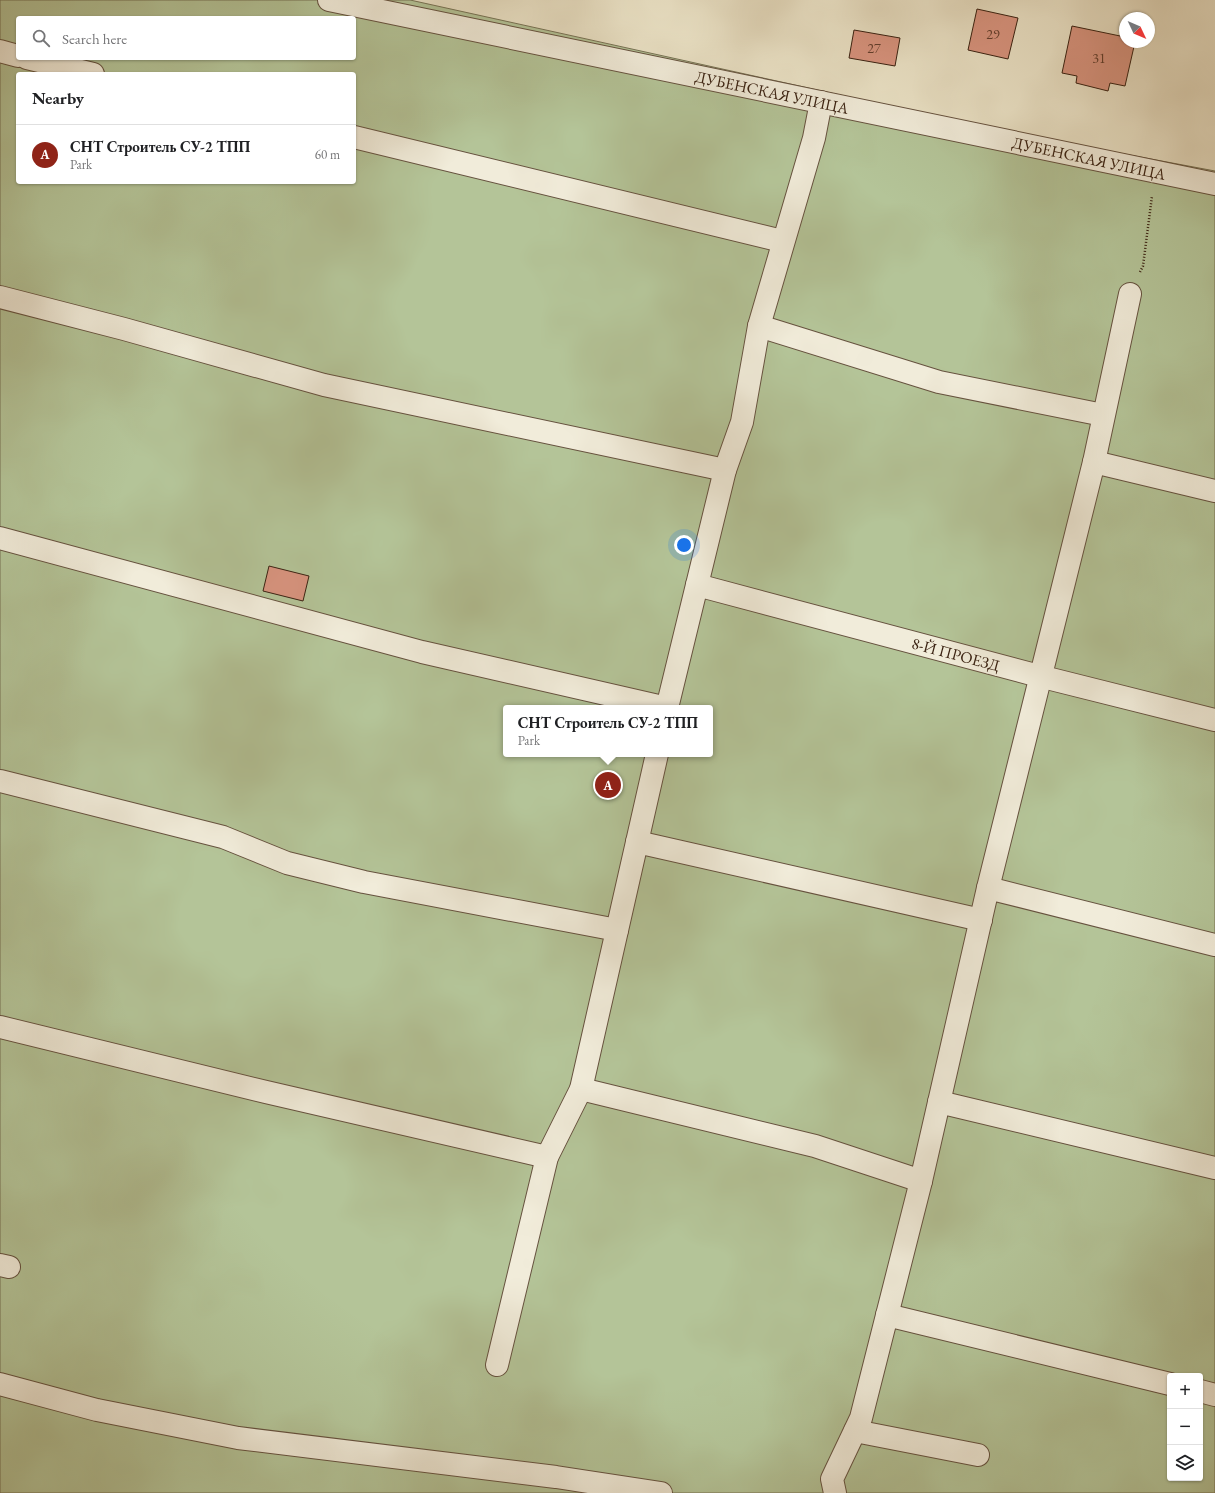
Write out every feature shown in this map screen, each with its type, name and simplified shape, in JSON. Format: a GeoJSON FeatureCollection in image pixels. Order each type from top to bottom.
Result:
{"type":"FeatureCollection","features":[{"type":"Feature","properties":{"kind":"street","name":"ДУБЕНСКАЯ УЛИЦА"},"geometry":{"type":"LineString","coordinates":[[329,0],[1215,184]]}},
{"type":"Feature","properties":{"kind":"street"},"geometry":{"type":"LineString","coordinates":[[0,51],[16,55]]}},
{"type":"Feature","properties":{"kind":"street"},"geometry":{"type":"LineString","coordinates":[[35,60],[85,72]]}},
{"type":"Feature","properties":{"kind":"street"},"geometry":{"type":"LineString","coordinates":[[668,705],[725,470],[742,422],[759,326],[782,241],[814,138],[821,102]]}},
{"type":"Feature","properties":{"kind":"street"},"geometry":{"type":"LineString","coordinates":[[356,137],[782,241]]}},
{"type":"Feature","properties":{"kind":"street"},"geometry":{"type":"LineString","coordinates":[[835,1493],[832,1479],[861,1418],[921,1181],[988,888],[1039,676],[1094,462],[1130,294]]}},
{"type":"Feature","properties":{"kind":"street"},"geometry":{"type":"LineString","coordinates":[[0,297],[124,329],[324,385],[725,470]]}},
{"type":"Feature","properties":{"kind":"street"},"geometry":{"type":"LineString","coordinates":[[759,326],[939,382],[1103,415]]}},
{"type":"Feature","properties":{"kind":"street"},"geometry":{"type":"LineString","coordinates":[[1094,462],[1215,491]]}},
{"type":"Feature","properties":{"kind":"street"},"geometry":{"type":"LineString","coordinates":[[0,538],[422,652],[654,705]]}},
{"type":"Feature","properties":{"kind":"street","name":"8-Й ПРОЕЗД"},"geometry":{"type":"LineString","coordinates":[[697,585],[1039,676],[1215,720]]}},
{"type":"Feature","properties":{"kind":"street"},"geometry":{"type":"LineString","coordinates":[[497,1366],[547,1157],[581,1089],[656,757]]}},
{"type":"Feature","properties":{"kind":"street"},"geometry":{"type":"LineString","coordinates":[[0,781],[223,837],[287,863],[364,882],[617,930]]}},
{"type":"Feature","properties":{"kind":"street"},"geometry":{"type":"LineString","coordinates":[[637,842],[981,920]]}},
{"type":"Feature","properties":{"kind":"street"},"geometry":{"type":"LineString","coordinates":[[988,888],[1215,946]]}},
{"type":"Feature","properties":{"kind":"street"},"geometry":{"type":"LineString","coordinates":[[0,1027],[259,1090],[547,1157]]}},
{"type":"Feature","properties":{"kind":"street"},"geometry":{"type":"LineString","coordinates":[[581,1089],[815,1146],[921,1181]]}},
{"type":"Feature","properties":{"kind":"street"},"geometry":{"type":"LineString","coordinates":[[939,1102],[1215,1168]]}},
{"type":"Feature","properties":{"kind":"street"},"geometry":{"type":"LineString","coordinates":[[887,1315],[1167,1383]]}},
{"type":"Feature","properties":{"kind":"street"},"geometry":{"type":"LineString","coordinates":[[0,1384],[97,1410],[238,1438],[556,1477],[660,1493]]}},
{"type":"Feature","properties":{"kind":"street"},"geometry":{"type":"LineString","coordinates":[[1203,1392],[1215,1395]]}},
{"type":"Feature","properties":{"kind":"street"},"geometry":{"type":"LineString","coordinates":[[855,1431],[978,1455]]}},
{"type":"Feature","properties":{"kind":"path"},"geometry":{"type":"LineString","coordinates":[[1130,294],[1143,266],[1155,171]]}},
{"type":"Feature","properties":{"kind":"green space"},"geometry":{"type":"Polygon","coordinates":[[[0,0],[410,0],[1012,133],[1215,171],[1215,1493],[0,1493],[0,0]]]}},
{"type":"Feature","properties":{"kind":"building"},"geometry":{"type":"Polygon","coordinates":[[[977,9],[1018,18],[1008,59],[968,50],[977,9]]]}},
{"type":"Feature","properties":{"kind":"building"},"geometry":{"type":"Polygon","coordinates":[[[1072,26],[1119,36],[1119,48],[1134,48],[1125,86],[1110,83],[1108,91],[1076,83],[1077,76],[1062,73],[1072,26]]]}},
{"type":"Feature","properties":{"kind":"building"},"geometry":{"type":"Polygon","coordinates":[[[854,30],[900,38],[895,66],[849,58],[854,30]]]}},
{"type":"Feature","properties":{"kind":"building"},"geometry":{"type":"Polygon","coordinates":[[[269,566],[309,576],[303,601],[263,591],[269,566]]]}},
{"type":"Feature","properties":{"kind":"place","name":"СНТ Строитель СУ-2 ТПП"},"geometry":{"type":"Point","coordinates":[608,785]}}]}
